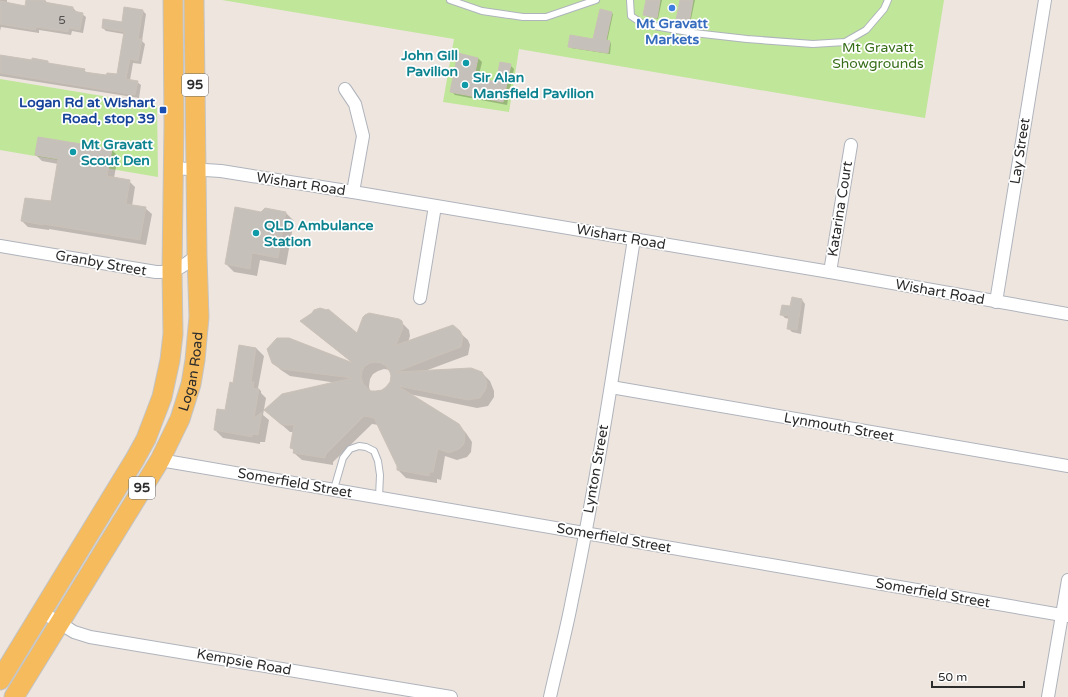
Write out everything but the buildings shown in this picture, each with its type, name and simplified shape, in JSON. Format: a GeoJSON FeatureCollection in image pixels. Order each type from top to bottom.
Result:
{"type":"FeatureCollection","features":[{"type":"Feature","properties":{"kind":"main road","name":"Logan Road"},"geometry":{"type":"LineString","coordinates":[[0,680],[135,459],[146,439],[162,397],[170,360],[173,334],[173,0]]}},
{"type":"Feature","properties":{"kind":"main road","name":"Logan Road"},"geometry":{"type":"LineString","coordinates":[[14,697],[160,460],[180,419],[192,378],[199,317],[194,0]]}},
{"type":"Feature","properties":{"kind":"street","name":"Lay Street"},"geometry":{"type":"LineString","coordinates":[[996,302],[1045,0]]}},
{"type":"Feature","properties":{"kind":"street"},"geometry":{"type":"LineString","coordinates":[[345,89],[355,104],[363,136],[353,192]]}},
{"type":"Feature","properties":{"kind":"street","name":"Katarina Court"},"geometry":{"type":"LineString","coordinates":[[830,272],[851,145]]}},
{"type":"Feature","properties":{"kind":"street","name":"Wishart Road"},"geometry":{"type":"LineString","coordinates":[[173,168],[240,174],[353,192],[830,272],[1068,314]]}},
{"type":"Feature","properties":{"kind":"street"},"geometry":{"type":"LineString","coordinates":[[420,298],[436,206]]}},
{"type":"Feature","properties":{"kind":"street","name":"Lynton Street"},"geometry":{"type":"LineString","coordinates":[[550,697],[572,600],[585,533],[611,387],[634,239]]}},
{"type":"Feature","properties":{"kind":"street","name":"Granby Street"},"geometry":{"type":"LineString","coordinates":[[0,246],[156,272],[172,271],[186,264],[197,255]]}},
{"type":"Feature","properties":{"kind":"street","name":"Lynmouth Street"},"geometry":{"type":"LineString","coordinates":[[611,387],[1068,466]]}},
{"type":"Feature","properties":{"kind":"street","name":"Somerfield Street"},"geometry":{"type":"LineString","coordinates":[[160,460],[1065,615]]}},
{"type":"Feature","properties":{"kind":"street"},"geometry":{"type":"LineString","coordinates":[[1048,697],[1065,615],[1068,580]]}},
{"type":"Feature","properties":{"kind":"street","name":"Kempsie Road"},"geometry":{"type":"LineString","coordinates":[[42,612],[78,634],[90,637],[452,697]]}},
{"type":"Feature","properties":{"kind":"lane"},"geometry":{"type":"LineString","coordinates":[[450,0],[482,11],[523,17],[546,17],[596,0]]}},
{"type":"Feature","properties":{"kind":"lane"},"geometry":{"type":"LineString","coordinates":[[630,0],[631,16],[643,24],[694,33],[813,44],[845,42],[866,30],[884,9],[888,0]]}},
{"type":"Feature","properties":{"kind":"lane"},"geometry":{"type":"LineString","coordinates":[[334,490],[343,458],[350,449],[359,446],[366,447],[374,451],[378,461],[380,475],[379,497]]}},
{"type":"Feature","properties":{"kind":"green space","name":"Mt Gravatt Showgrounds"},"geometry":{"type":"Polygon","coordinates":[[[222,0],[944,0],[925,118],[519,49],[509,112],[443,102],[454,39],[222,0]]]}},
{"type":"Feature","properties":{"kind":"green space"},"geometry":{"type":"Polygon","coordinates":[[[0,79],[157,105],[158,177],[0,150],[0,79]]]}},
{"type":"Feature","properties":{"kind":"place","name":"Mt Gravatt Markets"},"geometry":{"type":"Point","coordinates":[672,8]}},
{"type":"Feature","properties":{"kind":"place","name":"John Gill Pavilion"},"geometry":{"type":"Point","coordinates":[466,63]}},
{"type":"Feature","properties":{"kind":"place","name":"Sir Alan Mansfield Pavilion"},"geometry":{"type":"Point","coordinates":[465,85]}},
{"type":"Feature","properties":{"kind":"place","name":"Logan Rd at Wishart Road, stop 39"},"geometry":{"type":"Point","coordinates":[163,110]}},
{"type":"Feature","properties":{"kind":"place","name":"Mt Gravatt Scout Den"},"geometry":{"type":"Point","coordinates":[73,152]}},
{"type":"Feature","properties":{"kind":"place","name":"QLD Ambulance Station"},"geometry":{"type":"Point","coordinates":[256,233]}}]}
